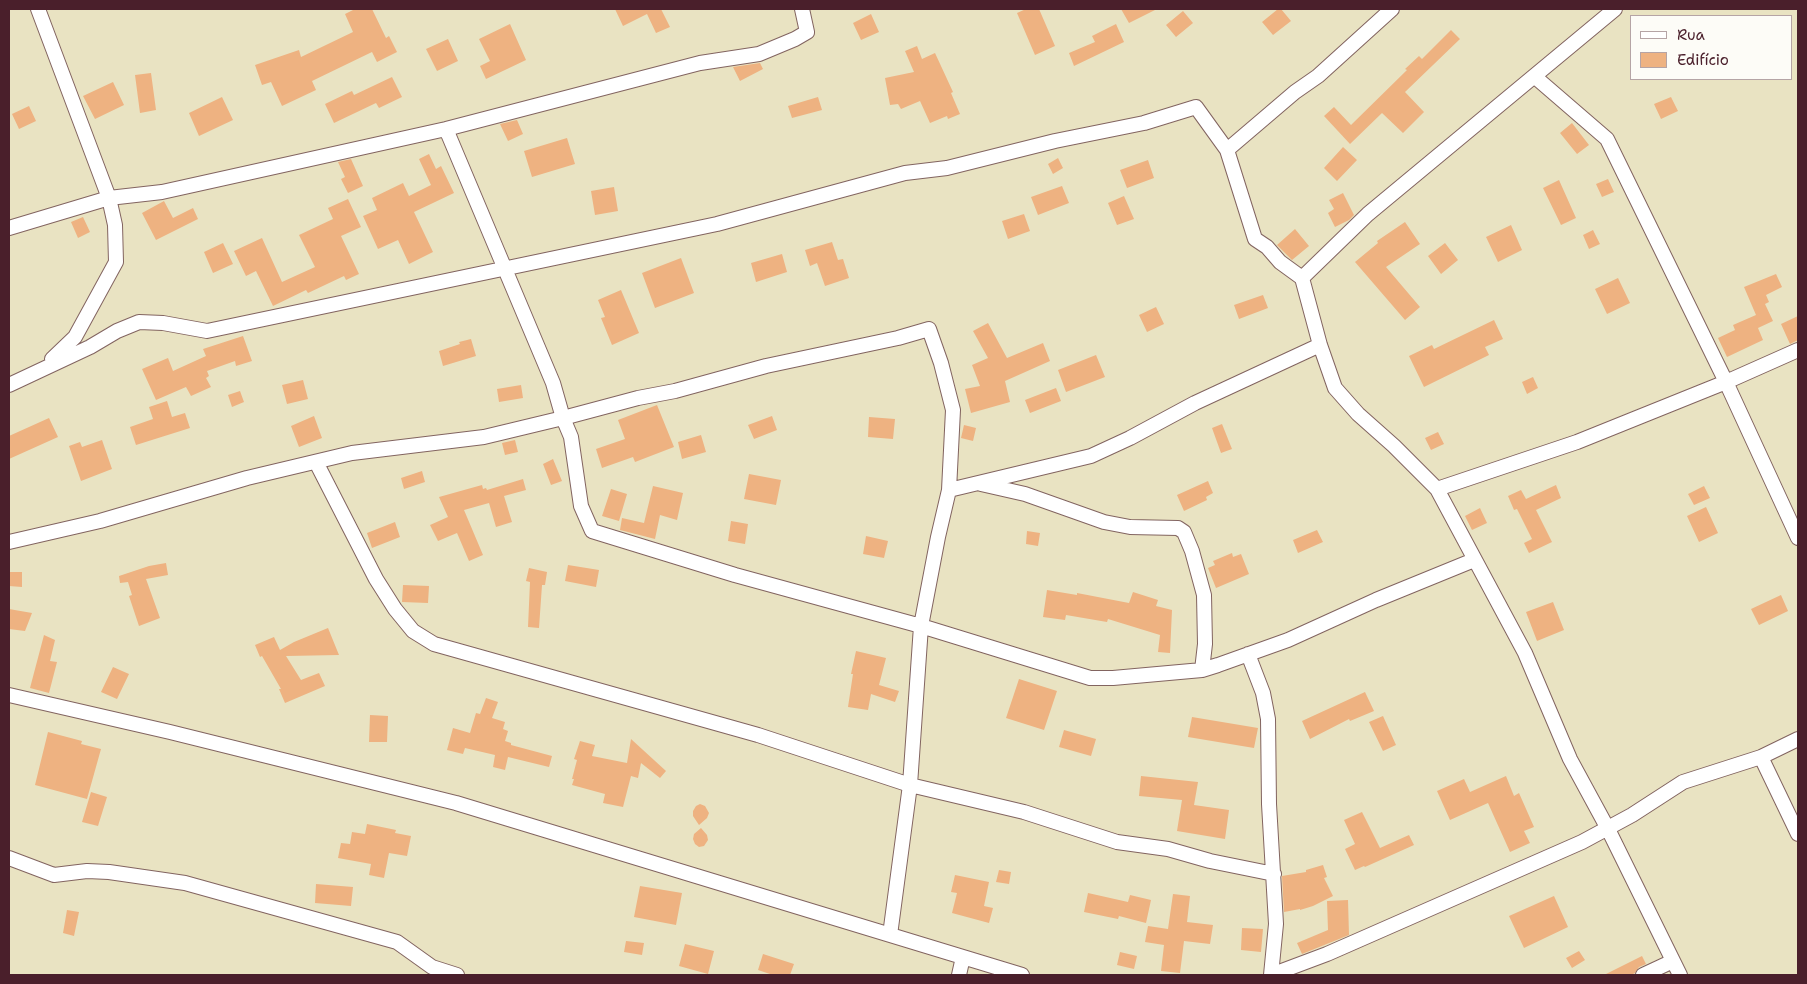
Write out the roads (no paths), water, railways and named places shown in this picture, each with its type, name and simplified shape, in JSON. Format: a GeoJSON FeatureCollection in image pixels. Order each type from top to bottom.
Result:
{"type":"FeatureCollection","features":[{"type":"Feature","properties":{"kind":"street"},"geometry":{"type":"LineString","coordinates":[[38,9],[109,198],[115,225],[116,262],[75,337],[44,367]]}},
{"type":"Feature","properties":{"kind":"street"},"geometry":{"type":"LineString","coordinates":[[9,228],[109,198],[162,192],[446,129],[700,63],[759,54],[807,32],[802,9]]}},
{"type":"Feature","properties":{"kind":"street"},"geometry":{"type":"LineString","coordinates":[[1227,150],[1295,92],[1318,76],[1392,9]]}},
{"type":"Feature","properties":{"kind":"street"},"geometry":{"type":"LineString","coordinates":[[1302,278],[1368,214],[1615,9]]}},
{"type":"Feature","properties":{"kind":"street"},"geometry":{"type":"LineString","coordinates":[[1534,76],[1607,139],[1726,382],[1798,538]]}},
{"type":"Feature","properties":{"kind":"street"},"geometry":{"type":"LineString","coordinates":[[9,385],[90,347],[116,331],[139,322],[163,323],[207,331],[504,267],[717,224],[905,173],[947,168],[1054,141],[1144,123],[1196,107],[1227,150],[1255,239],[1267,248],[1280,262],[1302,278],[1320,345],[1335,388],[1358,414],[1437,489],[1524,653],[1570,759],[1608,829],[1680,975]]}},
{"type":"Feature","properties":{"kind":"street"},"geometry":{"type":"LineString","coordinates":[[446,129],[553,383],[571,436],[581,506],[592,531],[735,575],[921,626],[1090,678],[1113,678],[1202,670],[1319,627],[1376,600],[1474,560]]}},
{"type":"Feature","properties":{"kind":"street"},"geometry":{"type":"LineString","coordinates":[[9,542],[100,521],[247,478],[352,453],[484,436],[564,418],[638,398],[675,391],[766,366],[898,338],[929,329],[941,363],[953,410],[949,490],[921,626],[910,785],[890,936]]}},
{"type":"Feature","properties":{"kind":"street"},"geometry":{"type":"LineString","coordinates":[[949,490],[1091,456],[1130,438],[1196,403],[1320,345]]}},
{"type":"Feature","properties":{"kind":"street"},"geometry":{"type":"LineString","coordinates":[[1437,489],[1577,442],[1726,382],[1798,350]]}},
{"type":"Feature","properties":{"kind":"street"},"geometry":{"type":"LineString","coordinates":[[316,462],[376,579],[395,610],[413,631],[434,644],[758,735],[910,785],[1024,812],[1117,842],[1168,849],[1210,861],[1274,874]]}},
{"type":"Feature","properties":{"kind":"street"},"geometry":{"type":"LineString","coordinates":[[976,482],[1026,494],[1104,522],[1130,527],[1178,528],[1184,532],[1192,551],[1204,595],[1205,644],[1202,670]]}},
{"type":"Feature","properties":{"kind":"street"},"geometry":{"type":"LineString","coordinates":[[1248,654],[1263,694],[1268,719],[1269,804],[1276,924],[1271,975],[1326,954],[1608,829],[1683,782],[1761,757],[1798,739]]}},
{"type":"Feature","properties":{"kind":"street"},"geometry":{"type":"LineString","coordinates":[[9,695],[170,732],[456,803],[1022,975]]}},
{"type":"Feature","properties":{"kind":"street"},"geometry":{"type":"LineString","coordinates":[[1761,757],[1798,834]]}},
{"type":"Feature","properties":{"kind":"street"},"geometry":{"type":"LineString","coordinates":[[9,858],[54,874],[87,871],[109,872],[185,883],[397,942],[432,967],[457,975]]}},
{"type":"Feature","properties":{"kind":"street"},"geometry":{"type":"LineString","coordinates":[[959,975],[963,958]]}},
{"type":"Feature","properties":{"kind":"street"},"geometry":{"type":"LineString","coordinates":[[1643,975],[1674,961]]}}]}
